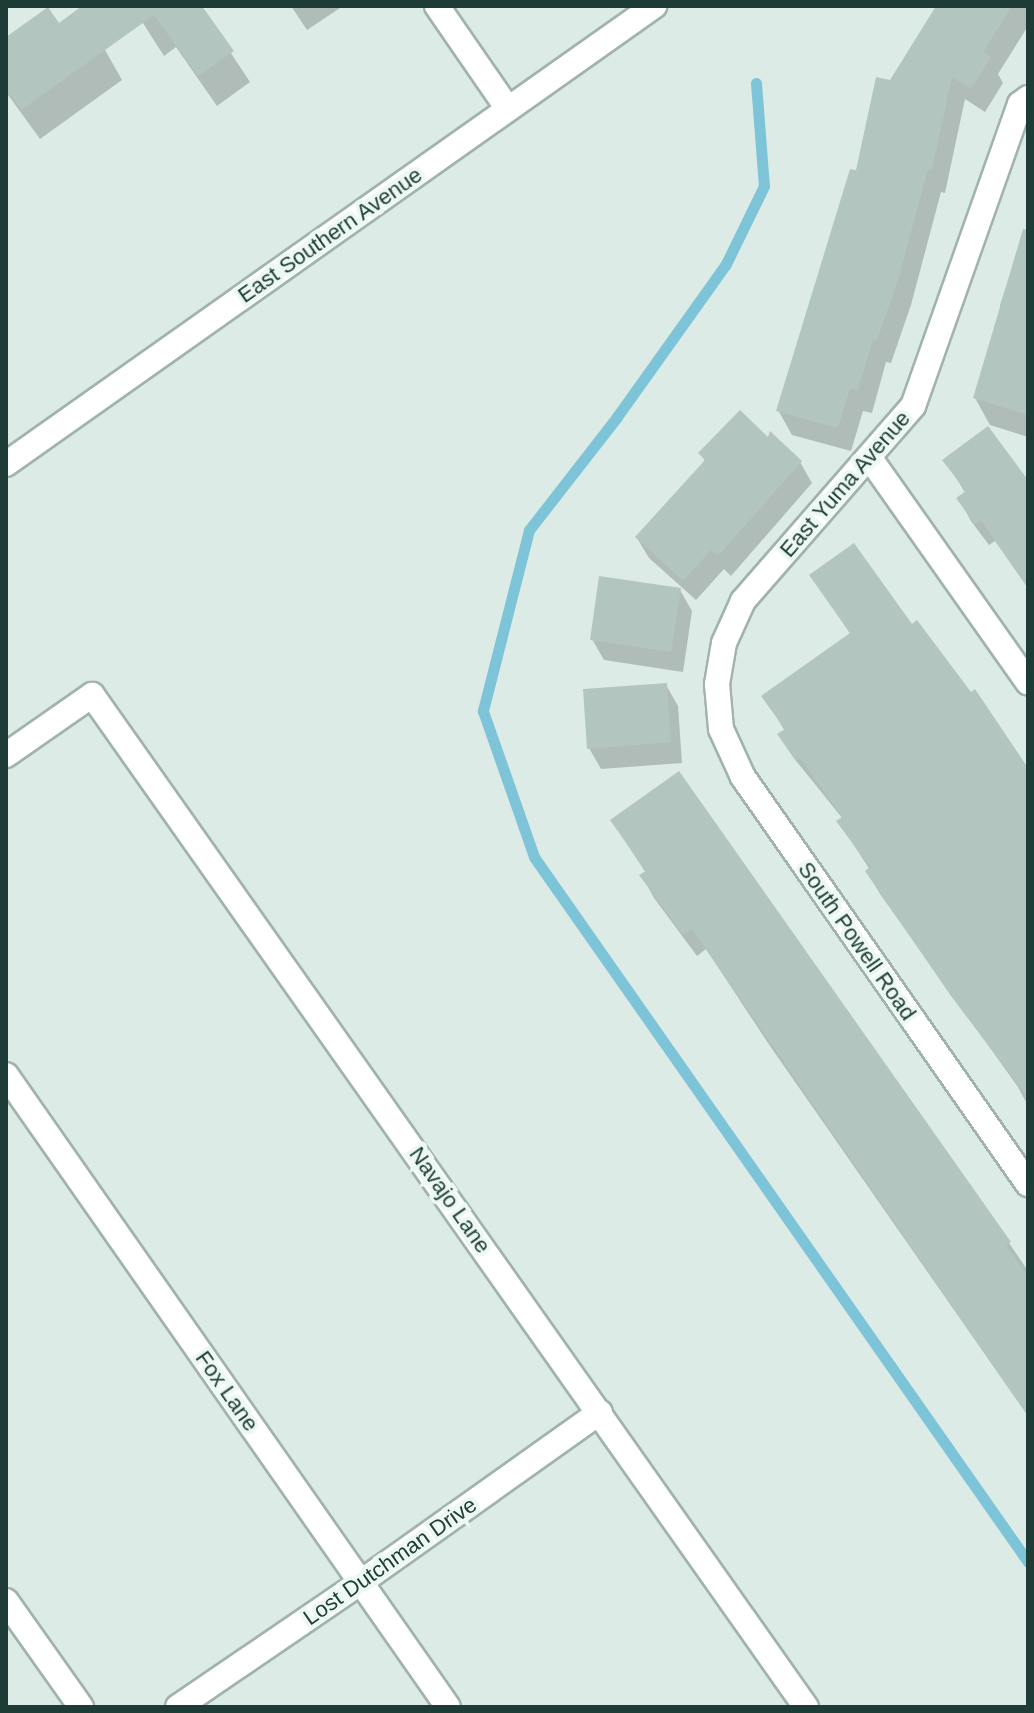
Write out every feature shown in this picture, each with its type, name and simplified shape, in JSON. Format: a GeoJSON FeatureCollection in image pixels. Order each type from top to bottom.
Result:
{"type":"FeatureCollection","features":[{"type":"Feature","properties":{"kind":"street"},"geometry":{"type":"LineString","coordinates":[[437,6],[508,109]]}},
{"type":"Feature","properties":{"kind":"street","name":"East Southern Avenue"},"geometry":{"type":"LineString","coordinates":[[6,464],[508,109],[628,13],[654,6]]}},
{"type":"Feature","properties":{"kind":"street","name":"East Yuma Avenue"},"geometry":{"type":"LineString","coordinates":[[717,684],[724,643],[743,601],[913,406],[1020,104],[1028,98]]}},
{"type":"Feature","properties":{"kind":"street"},"geometry":{"type":"LineString","coordinates":[[869,457],[1028,682]]}},
{"type":"Feature","properties":{"kind":"street","name":"South Powell Road"},"geometry":{"type":"LineString","coordinates":[[717,684],[721,729],[743,777],[1028,1184]]}},
{"type":"Feature","properties":{"kind":"street","name":"Navajo Lane"},"geometry":{"type":"LineString","coordinates":[[6,755],[92,695],[806,1707]]}},
{"type":"Feature","properties":{"kind":"street","name":"Fox Lane"},"geometry":{"type":"LineString","coordinates":[[6,1075],[448,1707]]}},
{"type":"Feature","properties":{"kind":"street","name":"Lost Dutchman Drive"},"geometry":{"type":"LineString","coordinates":[[178,1707],[600,1412]]}},
{"type":"Feature","properties":{"kind":"street"},"geometry":{"type":"LineString","coordinates":[[6,1601],[81,1707]]}},
{"type":"Feature","properties":{"kind":"building"},"geometry":{"type":"Polygon","coordinates":[[[82,6],[202,6],[234,51],[198,76],[154,15],[21,110],[6,89],[6,37],[48,7],[59,23],[82,6]]]}},
{"type":"Feature","properties":{"kind":"building"},"geometry":{"type":"Polygon","coordinates":[[[936,6],[1012,6],[983,52],[991,57],[971,89],[952,77],[932,170],[928,169],[898,280],[877,340],[873,339],[858,390],[850,388],[838,428],[776,411],[850,169],[856,170],[876,77],[890,80],[936,6]]]}},
{"type":"Feature","properties":{"kind":"building"},"geometry":{"type":"Polygon","coordinates":[[[1023,229],[1028,230],[1028,415],[973,398],[1023,229]]]}},
{"type":"Feature","properties":{"kind":"building"},"geometry":{"type":"Polygon","coordinates":[[[740,410],[768,437],[770,431],[802,461],[718,556],[711,550],[683,581],[635,537],[705,460],[698,453],[740,410]]]}},
{"type":"Feature","properties":{"kind":"building"},"geometry":{"type":"Polygon","coordinates":[[[988,426],[1028,480],[1028,588],[981,520],[975,524],[956,498],[966,491],[942,460],[988,426]]]}},
{"type":"Feature","properties":{"kind":"building"},"geometry":{"type":"Polygon","coordinates":[[[854,543],[912,624],[917,620],[971,692],[975,689],[1028,768],[1028,1098],[951,996],[865,871],[870,867],[836,821],[842,817],[800,758],[796,761],[777,734],[785,729],[761,696],[850,633],[809,575],[854,543]]]}},
{"type":"Feature","properties":{"kind":"building"},"geometry":{"type":"Polygon","coordinates":[[[599,576],[681,588],[671,652],[590,640],[599,576]]]}},
{"type":"Feature","properties":{"kind":"building"},"geometry":{"type":"Polygon","coordinates":[[[667,683],[671,742],[587,749],[583,689],[667,683]]]}},
{"type":"Feature","properties":{"kind":"building"},"geometry":{"type":"Polygon","coordinates":[[[679,771],[1011,1242],[1006,1245],[1028,1277],[1028,1416],[692,929],[683,935],[639,875],[646,871],[610,820],[679,771]]]}},
{"type":"Feature","properties":{"kind":"waterway"},"geometry":{"type":"LineString","coordinates":[[756,83],[764,186],[726,264],[617,417],[529,530],[483,711],[534,857],[1028,1562]]}}]}
